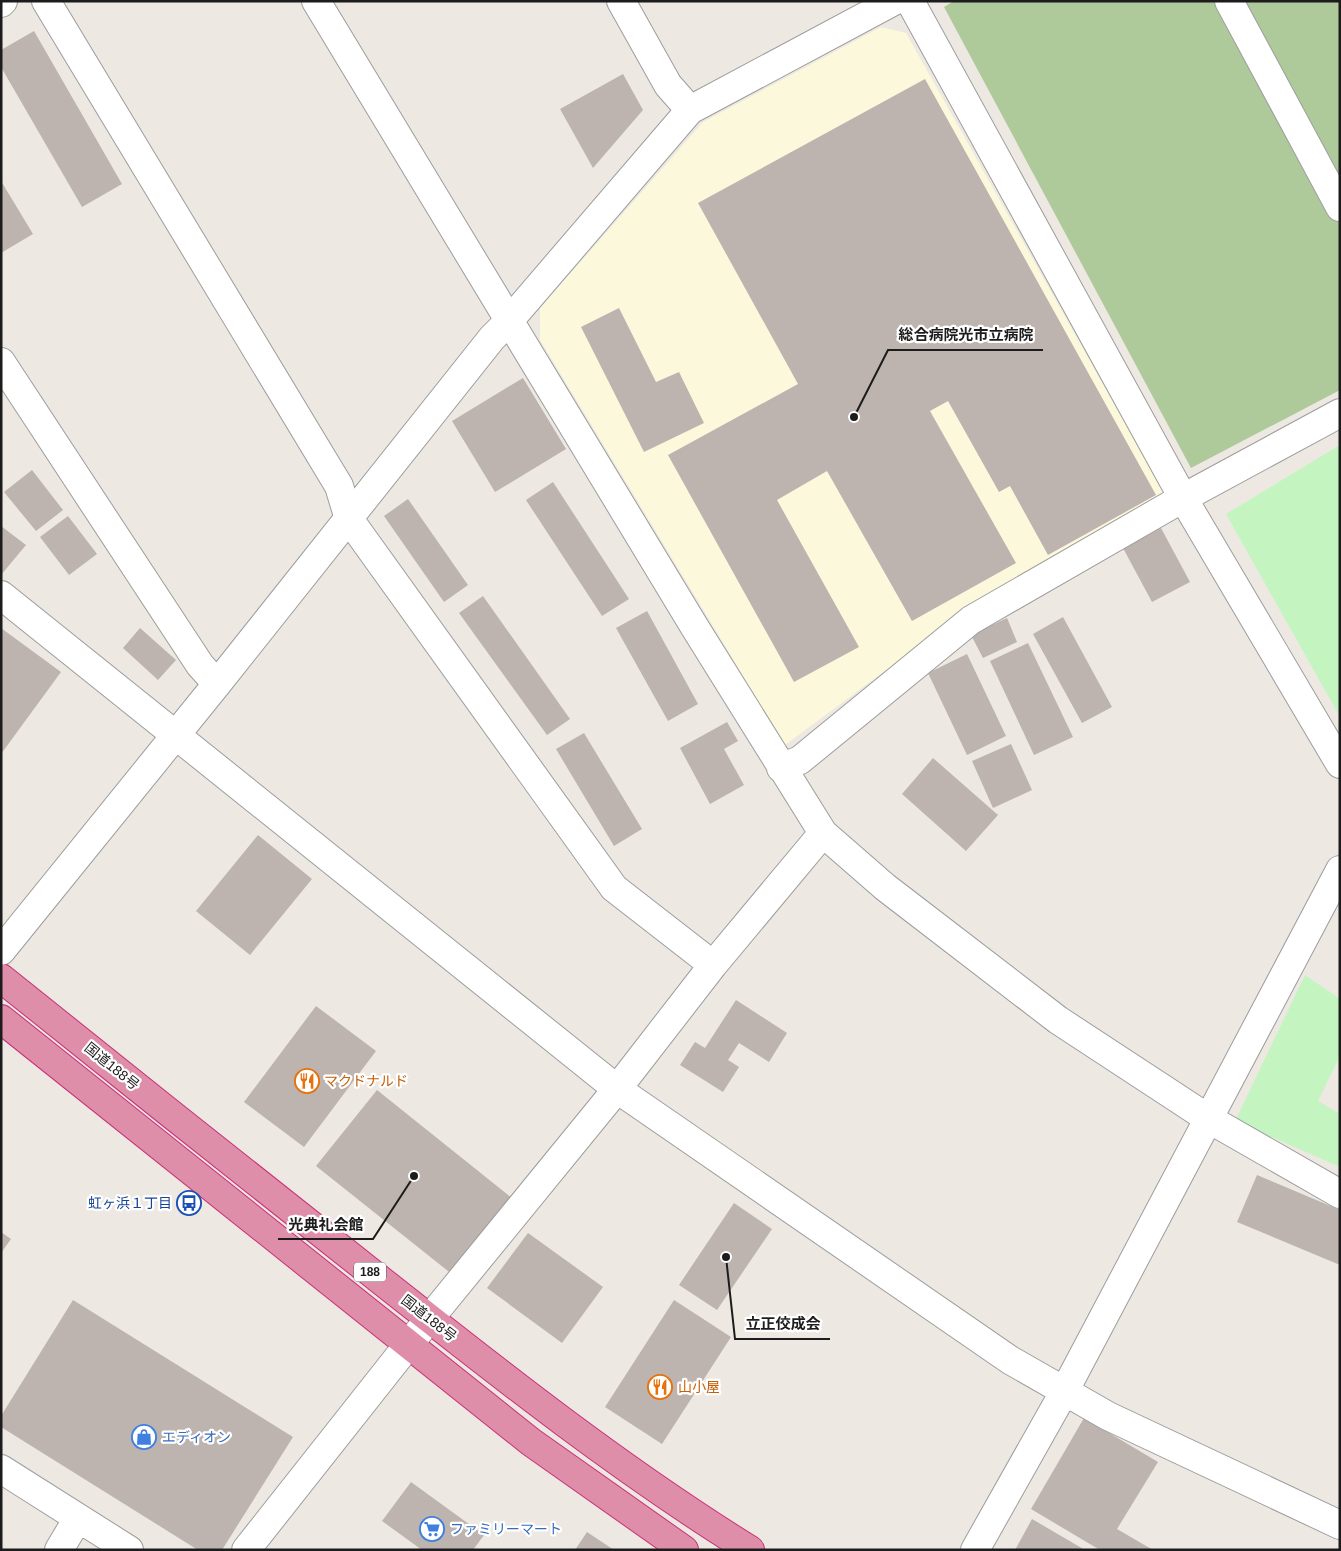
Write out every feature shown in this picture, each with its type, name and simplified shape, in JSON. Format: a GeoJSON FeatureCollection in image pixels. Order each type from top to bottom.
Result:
{"type":"FeatureCollection","features":[{"type":"Feature","properties":{"kind":"highway","name":"国道188号"},"geometry":{"type":"LineString","coordinates":[[1,978],[430,1320],[551,1414],[702,1520],[750,1550]]}},
{"type":"Feature","properties":{"kind":"highway","name":"188"},"geometry":{"type":"LineString","coordinates":[[1,1019],[531,1442],[684,1550]]}},
{"type":"Feature","properties":{"kind":"street"},"geometry":{"type":"LineString","coordinates":[[46,1],[339,486],[349,519],[614,888],[713,965]]}},
{"type":"Feature","properties":{"kind":"street"},"geometry":{"type":"LineString","coordinates":[[316,1],[781,768],[823,833],[885,887],[1058,1020],[1208,1118],[1340,1194]]}},
{"type":"Feature","properties":{"kind":"street"},"geometry":{"type":"LineString","coordinates":[[621,1],[668,85],[690,110]]}},
{"type":"Feature","properties":{"kind":"street"},"geometry":{"type":"LineString","coordinates":[[1,951],[217,684],[492,338],[510,321],[690,110],[894,1]]}},
{"type":"Feature","properties":{"kind":"street"},"geometry":{"type":"LineString","coordinates":[[910,1],[1183,498],[1340,764]]}},
{"type":"Feature","properties":{"kind":"street"},"geometry":{"type":"LineString","coordinates":[[1229,1],[1340,206]]}},
{"type":"Feature","properties":{"kind":"street"},"geometry":{"type":"LineString","coordinates":[[1,362],[200,665],[217,684]]}},
{"type":"Feature","properties":{"kind":"street"},"geometry":{"type":"LineString","coordinates":[[781,768],[800,760],[971,620],[1183,498],[1340,413]]}},
{"type":"Feature","properties":{"kind":"street"},"geometry":{"type":"LineString","coordinates":[[1,595],[617,1089],[1010,1360],[1108,1416],[1340,1525]]}},
{"type":"Feature","properties":{"kind":"street"},"geometry":{"type":"LineString","coordinates":[[246,1550],[408,1345],[617,1089],[713,965],[823,833]]}},
{"type":"Feature","properties":{"kind":"street"},"geometry":{"type":"LineString","coordinates":[[975,1550],[1064,1392],[1340,870]]}},
{"type":"Feature","properties":{"kind":"street"},"geometry":{"type":"LineString","coordinates":[[1,1469],[129,1550]]}},
{"type":"Feature","properties":{"kind":"street"},"geometry":{"type":"LineString","coordinates":[[59,1550],[78,1518]]}},
{"type":"Feature","properties":{"kind":"shaded area"},"geometry":{"type":"Polygon","coordinates":[[[881,27],[906,33],[1165,495],[978,602],[785,745],[540,340],[540,308],[703,122],[881,27]]]}},
{"type":"Feature","properties":{"kind":"green space"},"geometry":{"type":"Polygon","coordinates":[[[954,1],[1340,1],[1340,390],[1191,468],[944,7],[954,1]]]}},
{"type":"Feature","properties":{"kind":"green space"},"geometry":{"type":"Polygon","coordinates":[[[1340,445],[1340,717],[1226,514],[1340,445]]]}},
{"type":"Feature","properties":{"kind":"green space"},"geometry":{"type":"Polygon","coordinates":[[[1305,975],[1340,999],[1340,1056],[1318,1101],[1340,1114],[1340,1167],[1235,1121],[1305,975]]]}},
{"type":"Feature","properties":{"kind":"building"},"geometry":{"type":"Polygon","coordinates":[[[34,31],[122,184],[82,207],[1,67],[1,50],[34,31]]]}},
{"type":"Feature","properties":{"kind":"building"},"geometry":{"type":"Polygon","coordinates":[[[623,74],[643,110],[593,168],[560,109],[623,74]]]}},
{"type":"Feature","properties":{"kind":"building"},"geometry":{"type":"Polygon","coordinates":[[[925,79],[1156,495],[1048,555],[1010,486],[999,492],[948,401],[930,411],[1016,563],[912,621],[827,471],[777,500],[859,647],[794,682],[668,455],[798,384],[698,203],[925,79]]]}},
{"type":"Feature","properties":{"kind":"building"},"geometry":{"type":"Polygon","coordinates":[[[1,181],[33,234],[1,253],[1,181]]]}},
{"type":"Feature","properties":{"kind":"building"},"geometry":{"type":"Polygon","coordinates":[[[619,308],[656,382],[679,372],[704,423],[644,452],[581,327],[619,308]]]}},
{"type":"Feature","properties":{"kind":"building"},"geometry":{"type":"Polygon","coordinates":[[[523,378],[566,449],[495,492],[452,421],[523,378]]]}},
{"type":"Feature","properties":{"kind":"building"},"geometry":{"type":"Polygon","coordinates":[[[32,470],[63,510],[36,531],[4,492],[32,470]]]}},
{"type":"Feature","properties":{"kind":"building"},"geometry":{"type":"Polygon","coordinates":[[[553,482],[629,599],[602,616],[526,500],[553,482]]]}},
{"type":"Feature","properties":{"kind":"building"},"geometry":{"type":"Polygon","coordinates":[[[408,499],[468,585],[444,602],[384,516],[408,499]]]}},
{"type":"Feature","properties":{"kind":"building"},"geometry":{"type":"Polygon","coordinates":[[[68,516],[97,554],[69,575],[40,537],[68,516]]]}},
{"type":"Feature","properties":{"kind":"building"},"geometry":{"type":"Polygon","coordinates":[[[1,526],[26,545],[1,575],[1,526]]]}},
{"type":"Feature","properties":{"kind":"building"},"geometry":{"type":"Polygon","coordinates":[[[1161,528],[1190,582],[1152,602],[1123,548],[1161,528]]]}},
{"type":"Feature","properties":{"kind":"building"},"geometry":{"type":"Polygon","coordinates":[[[483,596],[570,719],[547,735],[459,613],[483,596]]]}},
{"type":"Feature","properties":{"kind":"building"},"geometry":{"type":"Polygon","coordinates":[[[647,611],[698,704],[668,721],[616,628],[647,611]]]}},
{"type":"Feature","properties":{"kind":"building"},"geometry":{"type":"Polygon","coordinates":[[[1063,617],[1112,707],[1082,723],[1033,634],[1063,617]]]}},
{"type":"Feature","properties":{"kind":"building"},"geometry":{"type":"Polygon","coordinates":[[[1007,618],[1017,642],[983,658],[971,635],[1007,618]]]}},
{"type":"Feature","properties":{"kind":"building"},"geometry":{"type":"Polygon","coordinates":[[[1,628],[61,672],[1,754],[1,628]]]}},
{"type":"Feature","properties":{"kind":"building"},"geometry":{"type":"Polygon","coordinates":[[[140,628],[176,660],[158,680],[123,648],[140,628]]]}},
{"type":"Feature","properties":{"kind":"building"},"geometry":{"type":"Polygon","coordinates":[[[1028,643],[1073,737],[1034,755],[990,661],[1028,643]]]}},
{"type":"Feature","properties":{"kind":"building"},"geometry":{"type":"Polygon","coordinates":[[[967,654],[1006,736],[967,755],[928,673],[967,654]]]}},
{"type":"Feature","properties":{"kind":"building"},"geometry":{"type":"Polygon","coordinates":[[[727,722],[738,741],[724,749],[744,785],[710,804],[680,748],[727,722]]]}},
{"type":"Feature","properties":{"kind":"building"},"geometry":{"type":"Polygon","coordinates":[[[584,733],[642,829],[614,846],[556,749],[584,733]]]}},
{"type":"Feature","properties":{"kind":"building"},"geometry":{"type":"Polygon","coordinates":[[[1011,744],[1032,790],[993,808],[972,761],[1011,744]]]}},
{"type":"Feature","properties":{"kind":"building"},"geometry":{"type":"Polygon","coordinates":[[[933,758],[998,815],[966,851],[902,794],[933,758]]]}},
{"type":"Feature","properties":{"kind":"building"},"geometry":{"type":"Polygon","coordinates":[[[258,835],[312,879],[250,955],[196,911],[258,835]]]}},
{"type":"Feature","properties":{"kind":"building"},"geometry":{"type":"Polygon","coordinates":[[[736,1000],[787,1033],[769,1062],[739,1043],[728,1060],[739,1067],[723,1092],[680,1065],[695,1042],[705,1048],[736,1000]]]}},
{"type":"Feature","properties":{"kind":"building"},"geometry":{"type":"Polygon","coordinates":[[[316,1006],[376,1051],[304,1147],[244,1102],[316,1006]]]}},
{"type":"Feature","properties":{"kind":"building"},"geometry":{"type":"Polygon","coordinates":[[[377,1090],[513,1199],[453,1275],[316,1166],[377,1090]]]}},
{"type":"Feature","properties":{"kind":"building"},"geometry":{"type":"Polygon","coordinates":[[[1257,1175],[1340,1210],[1340,1265],[1237,1222],[1257,1175]]]}},
{"type":"Feature","properties":{"kind":"building"},"geometry":{"type":"Polygon","coordinates":[[[734,1203],[772,1229],[717,1310],[679,1285],[734,1203]]]}},
{"type":"Feature","properties":{"kind":"building"},"geometry":{"type":"Polygon","coordinates":[[[1,1232],[11,1239],[1,1253],[1,1232]]]}},
{"type":"Feature","properties":{"kind":"building"},"geometry":{"type":"Polygon","coordinates":[[[528,1233],[603,1287],[562,1343],[487,1288],[528,1233]]]}},
{"type":"Feature","properties":{"kind":"building"},"geometry":{"type":"Polygon","coordinates":[[[73,1300],[293,1437],[222,1550],[198,1550],[1,1427],[1,1416],[73,1300]]]}},
{"type":"Feature","properties":{"kind":"building"},"geometry":{"type":"Polygon","coordinates":[[[674,1300],[731,1337],[662,1444],[605,1407],[674,1300]]]}},
{"type":"Feature","properties":{"kind":"building"},"geometry":{"type":"Polygon","coordinates":[[[1084,1418],[1158,1462],[1117,1529],[1153,1550],[1100,1550],[1031,1509],[1084,1418]]]}},
{"type":"Feature","properties":{"kind":"building"},"geometry":{"type":"Polygon","coordinates":[[[411,1482],[484,1535],[473,1550],[422,1550],[382,1521],[411,1482]]]}},
{"type":"Feature","properties":{"kind":"building"},"geometry":{"type":"Polygon","coordinates":[[[1032,1519],[1085,1550],[1015,1550],[1032,1519]]]}},
{"type":"Feature","properties":{"kind":"building"},"geometry":{"type":"Polygon","coordinates":[[[587,1532],[614,1550],[575,1550],[587,1532]]]}},
{"type":"Feature","properties":{"kind":"place","name":"総合病院光市立病院"},"geometry":{"type":"Point","coordinates":[854,417]}},
{"type":"Feature","properties":{"kind":"place","name":"マクドナルド"},"geometry":{"type":"Point","coordinates":[307,1081]}},
{"type":"Feature","properties":{"kind":"place","name":"光典礼会館"},"geometry":{"type":"Point","coordinates":[414,1176]}},
{"type":"Feature","properties":{"kind":"place","name":"虹ヶ浜１丁目"},"geometry":{"type":"Point","coordinates":[189,1203]}},
{"type":"Feature","properties":{"kind":"place","name":"立正佼成会"},"geometry":{"type":"Point","coordinates":[726,1257]}},
{"type":"Feature","properties":{"kind":"place","name":"山小屋"},"geometry":{"type":"Point","coordinates":[660,1387]}},
{"type":"Feature","properties":{"kind":"place","name":"エディオン"},"geometry":{"type":"Point","coordinates":[144,1437]}},
{"type":"Feature","properties":{"kind":"place","name":"ファミリーマート"},"geometry":{"type":"Point","coordinates":[432,1529]}}]}
